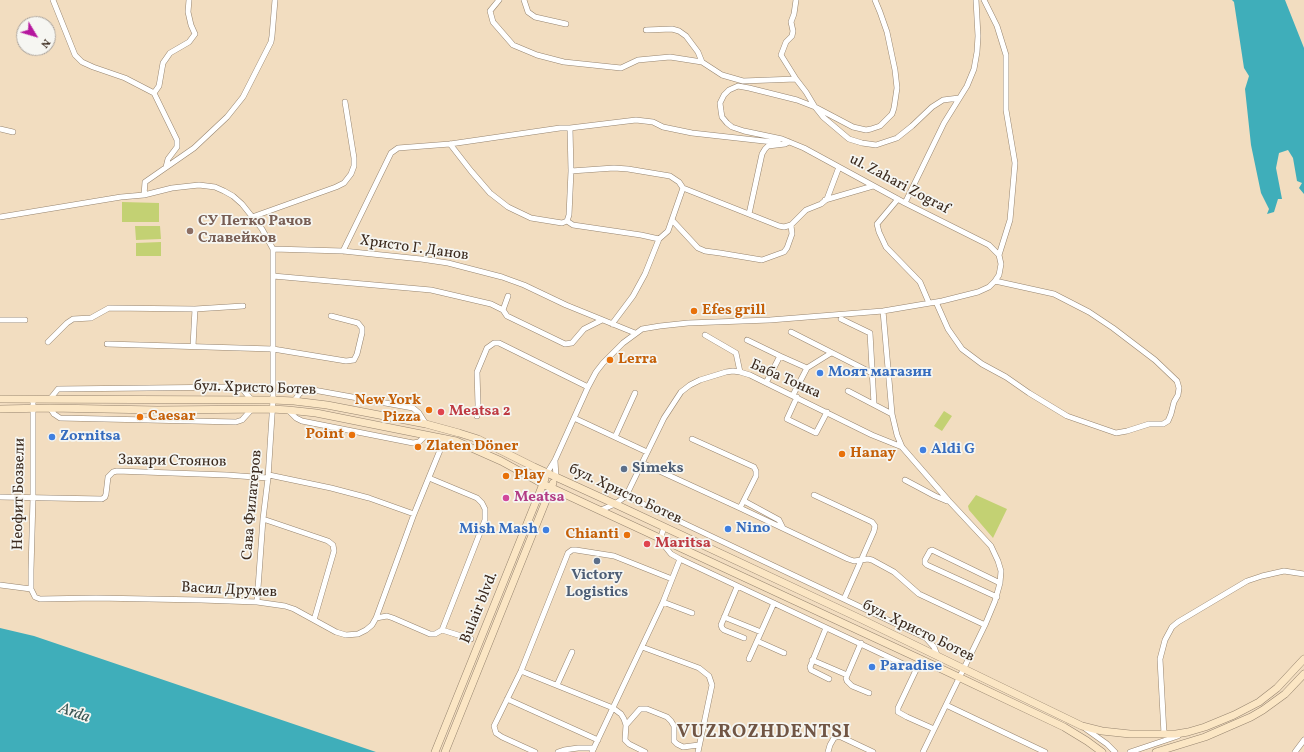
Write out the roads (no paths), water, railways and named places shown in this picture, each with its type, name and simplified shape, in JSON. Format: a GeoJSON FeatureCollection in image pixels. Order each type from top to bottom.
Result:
{"type":"FeatureCollection","features":[{"type":"Feature","properties":{"kind":"main road","name":"бул. Христо Ботев"},"geometry":{"type":"LineString","coordinates":[[0,399],[294,401],[327,405],[426,424],[459,433],[478,439],[547,473],[937,655],[1082,726],[1115,733],[1164,734],[1188,732],[1234,715],[1259,702],[1277,688],[1304,659]]}},
{"type":"Feature","properties":{"kind":"main road","name":"бул. Христо Ботев"},"geometry":{"type":"LineString","coordinates":[[0,408],[288,410],[316,413],[456,441],[501,461],[543,484],[661,537],[1064,727],[1102,752]]}},
{"type":"Feature","properties":{"kind":"main road","name":"Bulair blvd."},"geometry":{"type":"LineString","coordinates":[[435,752],[547,473]]}},
{"type":"Feature","properties":{"kind":"main road","name":"Bulair blvd."},"geometry":{"type":"LineString","coordinates":[[446,752],[556,477]]}},
{"type":"Feature","properties":{"kind":"main road"},"geometry":{"type":"LineString","coordinates":[[1156,752],[1205,737],[1251,718],[1285,694],[1304,674]]}},
{"type":"Feature","properties":{"kind":"street"},"geometry":{"type":"LineString","coordinates":[[53,0],[75,55],[82,62],[125,78],[154,94],[177,140],[177,147],[168,159],[166,168]]}},
{"type":"Feature","properties":{"kind":"street"},"geometry":{"type":"LineString","coordinates":[[154,94],[159,86],[163,63],[170,53],[189,42],[195,34],[188,12],[189,0]]}},
{"type":"Feature","properties":{"kind":"street"},"geometry":{"type":"LineString","coordinates":[[144,195],[145,182],[194,148],[226,117],[243,97],[271,42],[275,0]]}},
{"type":"Feature","properties":{"kind":"street"},"geometry":{"type":"LineString","coordinates":[[498,0],[490,12],[493,22],[514,45],[537,55],[564,62],[621,68],[638,60],[670,57],[702,62],[722,75],[743,81],[796,79]]}},
{"type":"Feature","properties":{"kind":"street"},"geometry":{"type":"LineString","coordinates":[[524,0],[528,12],[535,17],[566,24]]}},
{"type":"Feature","properties":{"kind":"street"},"geometry":{"type":"LineString","coordinates":[[796,0],[791,22],[793,31],[792,36],[786,42],[781,55],[823,117],[849,139],[862,144],[876,145],[897,138],[932,107],[943,100],[959,98]]}},
{"type":"Feature","properties":{"kind":"street","name":"ul. Zahari Zograf"},"geometry":{"type":"LineString","coordinates":[[874,0],[880,12],[886,32],[895,70],[897,88],[892,114],[880,126],[866,130],[853,127],[815,107],[774,93],[738,86],[729,90],[724,95],[720,103],[722,117],[726,123],[732,127],[782,139],[804,148],[905,203],[989,245],[999,255]]}},
{"type":"Feature","properties":{"kind":"street"},"geometry":{"type":"LineString","coordinates":[[905,203],[944,123],[968,86],[974,69],[978,36],[976,0]]}},
{"type":"Feature","properties":{"kind":"street"},"geometry":{"type":"LineString","coordinates":[[547,473],[555,460],[596,372],[623,343],[642,329],[688,323],[770,320],[883,311],[936,302],[978,292],[989,287],[995,281],[1001,270],[1002,264],[999,255],[1010,220],[1015,163],[1006,110],[1006,55],[997,26],[984,0]]}},
{"type":"Feature","properties":{"kind":"street"},"geometry":{"type":"LineString","coordinates":[[646,30],[672,29],[679,31],[686,36],[698,52],[702,62]]}},
{"type":"Feature","properties":{"kind":"street"},"geometry":{"type":"LineString","coordinates":[[252,217],[344,183],[351,174],[354,166],[345,102]]}},
{"type":"Feature","properties":{"kind":"street"},"geometry":{"type":"LineString","coordinates":[[343,251],[391,153],[398,148],[450,144],[560,128],[628,121],[653,122],[663,127],[692,133],[773,142],[782,139]]}},
{"type":"Feature","properties":{"kind":"street"},"geometry":{"type":"LineString","coordinates":[[567,221],[569,215],[571,172],[570,128]]}},
{"type":"Feature","properties":{"kind":"street"},"geometry":{"type":"LineString","coordinates":[[0,129],[13,132]]}},
{"type":"Feature","properties":{"kind":"street"},"geometry":{"type":"LineString","coordinates":[[749,214],[762,154],[768,146],[785,144],[789,142]]}},
{"type":"Feature","properties":{"kind":"street"},"geometry":{"type":"LineString","coordinates":[[450,144],[490,192],[508,207],[531,218],[562,223],[567,221]]}},
{"type":"Feature","properties":{"kind":"street"},"geometry":{"type":"LineString","coordinates":[[571,172],[599,168],[628,169],[670,176],[680,182],[683,188],[784,227],[791,225],[806,210],[821,204],[825,200],[839,167]]}},
{"type":"Feature","properties":{"kind":"street"},"geometry":{"type":"LineString","coordinates":[[0,217],[121,197],[144,195],[172,188],[199,185],[224,191],[233,196],[242,204],[262,229],[273,248]]}},
{"type":"Feature","properties":{"kind":"street"},"geometry":{"type":"LineString","coordinates":[[825,200],[873,186]]}},
{"type":"Feature","properties":{"kind":"street"},"geometry":{"type":"LineString","coordinates":[[612,324],[634,296],[659,240],[668,231],[683,188]]}},
{"type":"Feature","properties":{"kind":"street"},"geometry":{"type":"LineString","coordinates":[[898,199],[877,224],[879,232],[886,247],[920,282],[929,303]]}},
{"type":"Feature","properties":{"kind":"street"},"geometry":{"type":"LineString","coordinates":[[672,220],[698,248],[705,251],[762,260],[784,252],[792,234],[791,225]]}},
{"type":"Feature","properties":{"kind":"street"},"geometry":{"type":"LineString","coordinates":[[567,221],[573,225],[641,235],[659,240]]}},
{"type":"Feature","properties":{"kind":"street","name":"Христо Г. Данов"},"geometry":{"type":"LineString","coordinates":[[273,248],[343,251],[448,263],[524,285],[566,305],[635,333]]}},
{"type":"Feature","properties":{"kind":"street","name":"Сава Филатеров"},"geometry":{"type":"LineString","coordinates":[[256,602],[268,476],[273,400],[273,248]]}},
{"type":"Feature","properties":{"kind":"street"},"geometry":{"type":"LineString","coordinates":[[273,276],[432,290],[491,304],[503,310],[507,316],[565,344],[572,343],[584,329],[602,320]]}},
{"type":"Feature","properties":{"kind":"street"},"geometry":{"type":"LineString","coordinates":[[936,302],[948,329],[962,349],[982,364],[1006,377],[1035,397],[1067,416],[1116,433],[1149,424],[1163,424],[1168,421],[1174,402],[1178,395],[1179,388],[1177,381],[1155,360],[1089,312],[1054,294],[995,281]]}},
{"type":"Feature","properties":{"kind":"street"},"geometry":{"type":"LineString","coordinates":[[503,310],[508,296]]}},
{"type":"Feature","properties":{"kind":"street"},"geometry":{"type":"LineString","coordinates":[[48,342],[67,323],[73,320],[91,318],[109,308],[195,309],[243,306]]}},
{"type":"Feature","properties":{"kind":"street"},"geometry":{"type":"LineString","coordinates":[[193,346],[195,309]]}},
{"type":"Feature","properties":{"kind":"street"},"geometry":{"type":"LineString","coordinates":[[883,311],[892,414],[897,435],[902,447],[991,546],[1001,571],[1000,583],[996,597],[985,626],[923,752]]}},
{"type":"Feature","properties":{"kind":"street"},"geometry":{"type":"LineString","coordinates":[[107,344],[273,349],[346,361],[354,360],[357,354],[362,328],[358,323],[331,316]]}},
{"type":"Feature","properties":{"kind":"street"},"geometry":{"type":"LineString","coordinates":[[841,319],[870,333],[874,404]]}},
{"type":"Feature","properties":{"kind":"street"},"geometry":{"type":"LineString","coordinates":[[0,320],[25,320]]}},
{"type":"Feature","properties":{"kind":"street"},"geometry":{"type":"LineString","coordinates":[[791,332],[872,373]]}},
{"type":"Feature","properties":{"kind":"street"},"geometry":{"type":"LineString","coordinates":[[705,335],[736,353],[740,372]]}},
{"type":"Feature","properties":{"kind":"street"},"geometry":{"type":"LineString","coordinates":[[747,340],[807,368]]}},
{"type":"Feature","properties":{"kind":"street"},"geometry":{"type":"LineString","coordinates":[[477,416],[477,372],[487,348],[494,343],[499,343],[588,387]]}},
{"type":"Feature","properties":{"kind":"street"},"geometry":{"type":"LineString","coordinates":[[827,412],[816,433],[787,419],[807,368],[831,353]]}},
{"type":"Feature","properties":{"kind":"street"},"geometry":{"type":"LineString","coordinates":[[766,383],[780,356]]}},
{"type":"Feature","properties":{"kind":"street","name":"Баба Тонка"},"geometry":{"type":"LineString","coordinates":[[600,510],[615,504],[626,496],[664,418],[676,398],[686,388],[706,377],[726,372],[740,372],[766,383],[902,447]]}},
{"type":"Feature","properties":{"kind":"street"},"geometry":{"type":"LineString","coordinates":[[50,399],[58,389],[238,387],[243,390],[251,400]]}},
{"type":"Feature","properties":{"kind":"street"},"geometry":{"type":"LineString","coordinates":[[294,401],[300,393],[308,389],[413,408],[419,413],[426,424]]}},
{"type":"Feature","properties":{"kind":"street"},"geometry":{"type":"LineString","coordinates":[[848,391],[892,414]]}},
{"type":"Feature","properties":{"kind":"street"},"geometry":{"type":"LineString","coordinates":[[615,437],[635,393]]}},
{"type":"Feature","properties":{"kind":"street","name":"Неофит Бозвели"},"geometry":{"type":"LineString","coordinates":[[31,589],[33,399]]}},
{"type":"Feature","properties":{"kind":"street"},"geometry":{"type":"LineString","coordinates":[[50,408],[54,414],[60,418],[236,422],[242,420],[250,410]]}},
{"type":"Feature","properties":{"kind":"street"},"geometry":{"type":"LineString","coordinates":[[288,410],[296,418],[302,421],[413,444],[419,442],[426,435]]}},
{"type":"Feature","properties":{"kind":"street"},"geometry":{"type":"LineString","coordinates":[[574,418],[647,452]]}},
{"type":"Feature","properties":{"kind":"street","name":"Васил Друмев"},"geometry":{"type":"LineString","coordinates":[[0,585],[31,589],[35,597],[40,599],[96,598],[256,602],[285,606],[294,609],[336,632],[346,635],[358,634],[372,625],[376,618],[414,514],[445,438]]}},
{"type":"Feature","properties":{"kind":"street"},"geometry":{"type":"LineString","coordinates":[[692,439],[754,467],[756,476],[740,508]]}},
{"type":"Feature","properties":{"kind":"street"},"geometry":{"type":"LineString","coordinates":[[555,460],[556,477]]}},
{"type":"Feature","properties":{"kind":"street"},"geometry":{"type":"LineString","coordinates":[[642,463],[848,560],[872,560],[894,572],[919,594],[985,626]]}},
{"type":"Feature","properties":{"kind":"street","name":"Захари Стоянов"},"geometry":{"type":"LineString","coordinates":[[0,497],[102,500],[106,494],[108,477],[113,472],[117,471],[268,476]]}},
{"type":"Feature","properties":{"kind":"street"},"geometry":{"type":"LineString","coordinates":[[268,476],[331,488],[369,498],[414,514]]}},
{"type":"Feature","properties":{"kind":"street"},"geometry":{"type":"LineString","coordinates":[[376,618],[387,616],[430,634],[435,634],[442,630],[485,520],[485,509],[477,498],[429,478]]}},
{"type":"Feature","properties":{"kind":"street"},"geometry":{"type":"LineString","coordinates":[[905,480],[935,496],[949,501]]}},
{"type":"Feature","properties":{"kind":"street"},"geometry":{"type":"LineString","coordinates":[[814,495],[874,524],[874,531],[844,599]]}},
{"type":"Feature","properties":{"kind":"street"},"geometry":{"type":"LineString","coordinates":[[626,496],[926,638],[934,647],[937,655]]}},
{"type":"Feature","properties":{"kind":"street"},"geometry":{"type":"LineString","coordinates":[[744,501],[779,520],[784,529]]}},
{"type":"Feature","properties":{"kind":"street"},"geometry":{"type":"LineString","coordinates":[[263,519],[333,545],[334,551],[314,620]]}},
{"type":"Feature","properties":{"kind":"street"},"geometry":{"type":"LineString","coordinates":[[664,527],[661,537],[666,550],[680,559],[916,670]]}},
{"type":"Feature","properties":{"kind":"street"},"geometry":{"type":"LineString","coordinates":[[535,752],[502,737],[496,733],[494,726],[521,671],[568,553],[572,550],[576,550],[614,556],[672,579]]}},
{"type":"Feature","properties":{"kind":"street"},"geometry":{"type":"LineString","coordinates":[[996,597],[927,565],[925,560],[932,550],[1000,583]]}},
{"type":"Feature","properties":{"kind":"street"},"geometry":{"type":"LineString","coordinates":[[558,752],[578,748],[593,750],[663,602],[680,559]]}},
{"type":"Feature","properties":{"kind":"street"},"geometry":{"type":"LineString","coordinates":[[1164,734],[1160,659],[1165,640],[1172,627],[1247,580],[1284,571],[1304,574]]}},
{"type":"Feature","properties":{"kind":"street"},"geometry":{"type":"LineString","coordinates":[[737,587],[721,625],[722,628],[744,638]]}},
{"type":"Feature","properties":{"kind":"street"},"geometry":{"type":"LineString","coordinates":[[663,602],[692,613]]}},
{"type":"Feature","properties":{"kind":"street"},"geometry":{"type":"LineString","coordinates":[[749,659],[774,603]]}},
{"type":"Feature","properties":{"kind":"street"},"geometry":{"type":"LineString","coordinates":[[724,617],[761,632]]}},
{"type":"Feature","properties":{"kind":"street"},"geometry":{"type":"LineString","coordinates":[[826,628],[812,660],[810,669],[829,679]]}},
{"type":"Feature","properties":{"kind":"street"},"geometry":{"type":"LineString","coordinates":[[442,630],[471,639]]}},
{"type":"Feature","properties":{"kind":"street"},"geometry":{"type":"LineString","coordinates":[[757,641],[784,653]]}},
{"type":"Feature","properties":{"kind":"street"},"geometry":{"type":"LineString","coordinates":[[861,643],[846,678],[849,684],[869,692]]}},
{"type":"Feature","properties":{"kind":"street"},"geometry":{"type":"LineString","coordinates":[[642,647],[699,668],[709,676],[712,685],[698,752]]}},
{"type":"Feature","properties":{"kind":"street"},"geometry":{"type":"LineString","coordinates":[[557,685],[572,652]]}},
{"type":"Feature","properties":{"kind":"street"},"geometry":{"type":"LineString","coordinates":[[812,660],[847,675]]}},
{"type":"Feature","properties":{"kind":"street"},"geometry":{"type":"LineString","coordinates":[[931,664],[916,670],[898,708],[898,712],[934,729]]}},
{"type":"Feature","properties":{"kind":"street"},"geometry":{"type":"LineString","coordinates":[[521,671],[613,708],[621,714],[624,719],[626,725],[626,740],[630,744],[645,752]]}},
{"type":"Feature","properties":{"kind":"street"},"geometry":{"type":"LineString","coordinates":[[507,699],[598,740]]}},
{"type":"Feature","properties":{"kind":"street"},"geometry":{"type":"LineString","coordinates":[[946,705],[1045,752]]}},
{"type":"Feature","properties":{"kind":"street"},"geometry":{"type":"LineString","coordinates":[[626,725],[640,709],[647,709],[667,717],[671,721],[674,726],[674,741],[677,744],[683,747],[699,745]]}},
{"type":"Feature","properties":{"kind":"street"},"geometry":{"type":"LineString","coordinates":[[1082,726],[1098,737],[1115,752]]}},
{"type":"Feature","properties":{"kind":"street"},"geometry":{"type":"LineString","coordinates":[[1130,752],[1188,732]]}},
{"type":"Feature","properties":{"kind":"street"},"geometry":{"type":"LineString","coordinates":[[828,752],[834,738],[839,736],[873,752]]}},
{"type":"Feature","properties":{"kind":"street"},"geometry":{"type":"LineString","coordinates":[[1296,752],[1304,740]]}},
{"type":"Feature","properties":{"kind":"water"},"geometry":{"type":"Polygon","coordinates":[[[1232,0],[1285,0],[1304,48],[1304,194],[1299,188],[1302,183],[1297,181],[1293,158],[1288,150],[1279,153],[1276,168],[1282,199],[1278,199],[1274,212],[1267,214],[1269,209],[1261,193],[1251,145],[1245,89],[1249,76],[1244,68],[1234,2],[1232,0]]]}},
{"type":"Feature","properties":{"kind":"water","name":"Arda"},"geometry":{"type":"Polygon","coordinates":[[[0,628],[34,636],[376,752],[0,752],[0,628]]]}},
{"type":"Feature","properties":{"kind":"place","name":"СУ Петко Рачов Славейков"},"geometry":{"type":"Point","coordinates":[190,231]}},
{"type":"Feature","properties":{"kind":"place","name":"Efes grill"},"geometry":{"type":"Point","coordinates":[694,311]}},
{"type":"Feature","properties":{"kind":"place","name":"Lerra"},"geometry":{"type":"Point","coordinates":[610,360]}},
{"type":"Feature","properties":{"kind":"place","name":"Моят магазин"},"geometry":{"type":"Point","coordinates":[820,373]}},
{"type":"Feature","properties":{"kind":"place","name":"New York Pizza"},"geometry":{"type":"Point","coordinates":[429,410]}},
{"type":"Feature","properties":{"kind":"place","name":"Meatsa 2"},"geometry":{"type":"Point","coordinates":[441,412]}},
{"type":"Feature","properties":{"kind":"place","name":"Caesar"},"geometry":{"type":"Point","coordinates":[140,417]}},
{"type":"Feature","properties":{"kind":"place","name":"Point"},"geometry":{"type":"Point","coordinates":[352,435]}},
{"type":"Feature","properties":{"kind":"place","name":"Zornitsa"},"geometry":{"type":"Point","coordinates":[52,437]}},
{"type":"Feature","properties":{"kind":"place","name":"Zlaten Döner"},"geometry":{"type":"Point","coordinates":[418,447]}},
{"type":"Feature","properties":{"kind":"place","name":"Aldi G"},"geometry":{"type":"Point","coordinates":[923,450]}},
{"type":"Feature","properties":{"kind":"place","name":"Hanay"},"geometry":{"type":"Point","coordinates":[842,454]}},
{"type":"Feature","properties":{"kind":"place","name":"Simeks"},"geometry":{"type":"Point","coordinates":[624,469]}},
{"type":"Feature","properties":{"kind":"place","name":"Play"},"geometry":{"type":"Point","coordinates":[506,476]}},
{"type":"Feature","properties":{"kind":"place","name":"Meatsa"},"geometry":{"type":"Point","coordinates":[506,498]}},
{"type":"Feature","properties":{"kind":"place","name":"Nino"},"geometry":{"type":"Point","coordinates":[728,529]}},
{"type":"Feature","properties":{"kind":"place","name":"Mish Mash"},"geometry":{"type":"Point","coordinates":[546,530]}},
{"type":"Feature","properties":{"kind":"place","name":"Chianti"},"geometry":{"type":"Point","coordinates":[627,535]}},
{"type":"Feature","properties":{"kind":"place","name":"Maritsa"},"geometry":{"type":"Point","coordinates":[647,544]}},
{"type":"Feature","properties":{"kind":"place","name":"Victory Logistics"},"geometry":{"type":"Point","coordinates":[597,561]}},
{"type":"Feature","properties":{"kind":"place","name":"Paradise"},"geometry":{"type":"Point","coordinates":[872,667]}},
{"type":"Feature","properties":{"kind":"district","name":"VUZROZHDENTSI"},"geometry":{"type":"Point","coordinates":[764,734]}}]}
